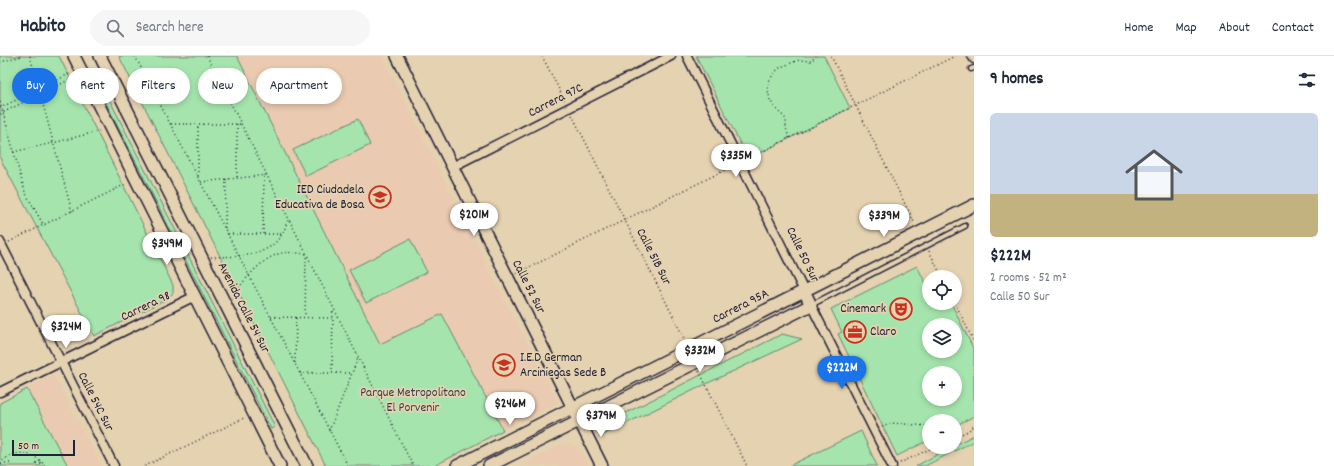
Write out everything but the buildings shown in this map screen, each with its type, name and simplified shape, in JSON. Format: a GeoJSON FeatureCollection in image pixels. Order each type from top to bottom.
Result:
{"type":"FeatureCollection","features":[{"type":"Feature","properties":{"kind":"street"},"geometry":{"type":"LineString","coordinates":[[74,56],[280,466]]}},
{"type":"Feature","properties":{"kind":"street","name":"Avenida Calle 54 Sur"},"geometry":{"type":"LineString","coordinates":[[100,56],[307,466]]}},
{"type":"Feature","properties":{"kind":"street","name":"Calle 52 Sur"},"geometry":{"type":"LineString","coordinates":[[397,56],[602,466]]}},
{"type":"Feature","properties":{"kind":"street","name":"Carrera 97C"},"geometry":{"type":"LineString","coordinates":[[452,167],[671,56]]}},
{"type":"Feature","properties":{"kind":"street","name":"Calle 50 Sur"},"geometry":{"type":"LineString","coordinates":[[687,56],[876,435],[896,465]]}},
{"type":"Feature","properties":{"kind":"street","name":"Carrera 95A"},"geometry":{"type":"LineString","coordinates":[[457,466],[974,205]]}},
{"type":"Feature","properties":{"kind":"street","name":"Calle 54C Sur"},"geometry":{"type":"LineString","coordinates":[[1,244],[114,466]]}},
{"type":"Feature","properties":{"kind":"street","name":"Carrera 98"},"geometry":{"type":"LineString","coordinates":[[0,392],[195,296]]}},
{"type":"Feature","properties":{"kind":"street"},"geometry":{"type":"LineString","coordinates":[[489,466],[811,305]]}},
{"type":"Feature","properties":{"kind":"lane"},"geometry":{"type":"LineString","coordinates":[[811,305],[965,226]]}},
{"type":"Feature","properties":{"kind":"path"},"geometry":{"type":"LineString","coordinates":[[0,62],[22,56]]}},
{"type":"Feature","properties":{"kind":"path"},"geometry":{"type":"LineString","coordinates":[[30,56],[33,68]]}},
{"type":"Feature","properties":{"kind":"path"},"geometry":{"type":"LineString","coordinates":[[135,56],[348,466]]}},
{"type":"Feature","properties":{"kind":"path"},"geometry":{"type":"LineString","coordinates":[[207,56],[413,466]]}},
{"type":"Feature","properties":{"kind":"path","name":"Calle 51B Sur"},"geometry":{"type":"LineString","coordinates":[[542,56],[689,349]]}},
{"type":"Feature","properties":{"kind":"path"},"geometry":{"type":"LineString","coordinates":[[789,138],[785,118],[775,108],[770,100],[768,90],[769,81],[775,72],[781,67],[799,60],[811,61],[816,56]]}},
{"type":"Feature","properties":{"kind":"path"},"geometry":{"type":"LineString","coordinates":[[831,56],[920,233]]}},
{"type":"Feature","properties":{"kind":"path"},"geometry":{"type":"LineString","coordinates":[[508,278],[955,56]]}},
{"type":"Feature","properties":{"kind":"path"},"geometry":{"type":"LineString","coordinates":[[0,102],[25,192],[44,226]]}},
{"type":"Feature","properties":{"kind":"path"},"geometry":{"type":"LineString","coordinates":[[1,107],[12,102]]}},
{"type":"Feature","properties":{"kind":"path"},"geometry":{"type":"LineString","coordinates":[[0,114],[19,104]]}},
{"type":"Feature","properties":{"kind":"path"},"geometry":{"type":"LineString","coordinates":[[43,104],[72,212]]}},
{"type":"Feature","properties":{"kind":"path"},"geometry":{"type":"LineString","coordinates":[[171,124],[241,124]]}},
{"type":"Feature","properties":{"kind":"path"},"geometry":{"type":"LineString","coordinates":[[198,124],[198,177]]}},
{"type":"Feature","properties":{"kind":"path"},"geometry":{"type":"LineString","coordinates":[[237,124],[237,178]]}},
{"type":"Feature","properties":{"kind":"path"},"geometry":{"type":"LineString","coordinates":[[14,152],[99,131]]}},
{"type":"Feature","properties":{"kind":"path"},"geometry":{"type":"LineString","coordinates":[[201,182],[267,175]]}},
{"type":"Feature","properties":{"kind":"path"},"geometry":{"type":"LineString","coordinates":[[263,234],[264,176]]}},
{"type":"Feature","properties":{"kind":"path"},"geometry":{"type":"LineString","coordinates":[[225,229],[226,180]]}},
{"type":"Feature","properties":{"kind":"path"},"geometry":{"type":"LineString","coordinates":[[1,244],[44,226],[126,184]]}},
{"type":"Feature","properties":{"kind":"path"},"geometry":{"type":"LineString","coordinates":[[201,256],[239,256],[264,251],[282,234],[289,219]]}},
{"type":"Feature","properties":{"kind":"path"},"geometry":{"type":"LineString","coordinates":[[228,234],[282,234]]}},
{"type":"Feature","properties":{"kind":"path"},"geometry":{"type":"LineString","coordinates":[[926,246],[938,270]]}},
{"type":"Feature","properties":{"kind":"path"},"geometry":{"type":"LineString","coordinates":[[228,309],[233,297],[250,276],[269,258],[289,252],[306,254]]}},
{"type":"Feature","properties":{"kind":"path"},"geometry":{"type":"LineString","coordinates":[[305,317],[306,254]]}},
{"type":"Feature","properties":{"kind":"path"},"geometry":{"type":"LineString","coordinates":[[332,373],[333,308]]}},
{"type":"Feature","properties":{"kind":"path"},"geometry":{"type":"LineString","coordinates":[[958,310],[974,342]]}},
{"type":"Feature","properties":{"kind":"path"},"geometry":{"type":"LineString","coordinates":[[270,317],[332,318]]}},
{"type":"Feature","properties":{"kind":"path"},"geometry":{"type":"LineString","coordinates":[[295,365],[296,317]]}},
{"type":"Feature","properties":{"kind":"path"},"geometry":{"type":"LineString","coordinates":[[329,430],[358,357]]}},
{"type":"Feature","properties":{"kind":"path"},"geometry":{"type":"LineString","coordinates":[[696,362],[697,368],[747,466]]}},
{"type":"Feature","properties":{"kind":"path"},"geometry":{"type":"LineString","coordinates":[[300,373],[352,373]]}},
{"type":"Feature","properties":{"kind":"path"},"geometry":{"type":"LineString","coordinates":[[145,466],[254,413]]}},
{"type":"Feature","properties":{"kind":"path"},"geometry":{"type":"LineString","coordinates":[[876,435],[883,425],[891,423],[922,425]]}},
{"type":"Feature","properties":{"kind":"path"},"geometry":{"type":"LineString","coordinates":[[962,434],[974,426]]}},
{"type":"Feature","properties":{"kind":"path"},"geometry":{"type":"LineString","coordinates":[[0,464],[10,456],[18,453],[26,453],[34,456],[45,466]]}},
{"type":"Feature","properties":{"kind":"path"},"geometry":{"type":"LineString","coordinates":[[896,465],[922,453]]}},
{"type":"Feature","properties":{"kind":"path"},"geometry":{"type":"LineString","coordinates":[[0,464],[12,463]]}},
{"type":"Feature","properties":{"kind":"path"},"geometry":{"type":"LineString","coordinates":[[36,463],[43,463]]}},
{"type":"Feature","properties":{"kind":"shaded area","name":"IED Ciudadela Educativa de Bosa"},"geometry":{"type":"Polygon","coordinates":[[[237,56],[382,56],[504,300],[558,402],[503,430],[442,314],[380,344],[261,104],[342,104],[342,68],[256,68],[256,94],[248,78],[248,68],[243,68],[237,56]]]}},
{"type":"Feature","properties":{"kind":"shaded area"},"geometry":{"type":"Polygon","coordinates":[[[53,375],[101,466],[68,466],[27,389],[53,375]]]}},
{"type":"Feature","properties":{"kind":"shaded area"},"geometry":{"type":"Polygon","coordinates":[[[564,444],[570,444],[579,449],[588,466],[519,466],[564,444]]]}},
{"type":"Feature","properties":{"kind":"green space"},"geometry":{"type":"Polygon","coordinates":[[[0,56],[59,56],[66,70],[66,104],[83,104],[173,285],[173,293],[167,299],[94,336],[0,158],[0,56]]]}},
{"type":"Feature","properties":{"kind":"green space","name":"Parque Metropolitano El Porvenir"},"geometry":{"type":"Polygon","coordinates":[[[119,56],[237,56],[243,68],[198,68],[198,104],[248,104],[248,78],[256,94],[256,104],[261,104],[380,344],[442,314],[503,430],[434,466],[326,466],[143,104],[190,104],[190,68],[127,68],[127,72],[119,56]]]}},
{"type":"Feature","properties":{"kind":"green space"},"geometry":{"type":"Polygon","coordinates":[[[696,56],[824,56],[850,108],[748,159],[696,56]]]}},
{"type":"Feature","properties":{"kind":"green space"},"geometry":{"type":"Polygon","coordinates":[[[107,104],[112,104],[275,427],[271,429],[107,104]]]}},
{"type":"Feature","properties":{"kind":"green space"},"geometry":{"type":"Polygon","coordinates":[[[358,119],[370,145],[306,176],[293,150],[358,119]]]}},
{"type":"Feature","properties":{"kind":"green space"},"geometry":{"type":"Polygon","coordinates":[[[410,239],[427,272],[366,303],[349,270],[410,239]]]}},
{"type":"Feature","properties":{"kind":"green space"},"geometry":{"type":"Polygon","coordinates":[[[917,266],[922,276],[922,310],[954,310],[958,318],[922,318],[922,358],[962,358],[962,325],[974,350],[974,416],[962,422],[962,414],[922,414],[922,444],[897,456],[838,334],[842,332],[831,309],[917,266]]]}},
{"type":"Feature","properties":{"kind":"green space"},"geometry":{"type":"Polygon","coordinates":[[[782,334],[802,339],[710,382],[601,436],[604,424],[782,334]]]}},
{"type":"Feature","properties":{"kind":"green space"},"geometry":{"type":"Polygon","coordinates":[[[27,389],[68,466],[0,466],[0,403],[27,389]]]}},
{"type":"Feature","properties":{"kind":"green space"},"geometry":{"type":"Polygon","coordinates":[[[861,431],[877,466],[789,466],[861,431]]]}},
{"type":"Feature","properties":{"kind":"green space"},"geometry":{"type":"Polygon","coordinates":[[[974,435],[974,441],[962,447],[962,441],[974,435]]]}},
{"type":"Feature","properties":{"kind":"green space"},"geometry":{"type":"Polygon","coordinates":[[[938,454],[949,454],[925,466],[916,466],[938,454]]]}},
{"type":"Feature","properties":{"kind":"place","name":"IED Ciudadela Educativa de Bosa"},"geometry":{"type":"Point","coordinates":[380,197]}},
{"type":"Feature","properties":{"kind":"place","name":"Cinemark"},"geometry":{"type":"Point","coordinates":[901,309]}},
{"type":"Feature","properties":{"kind":"place","name":"Claro"},"geometry":{"type":"Point","coordinates":[855,332]}},
{"type":"Feature","properties":{"kind":"place","name":"I.E.D German Arciniegas Sede B"},"geometry":{"type":"Point","coordinates":[504,365]}}]}
